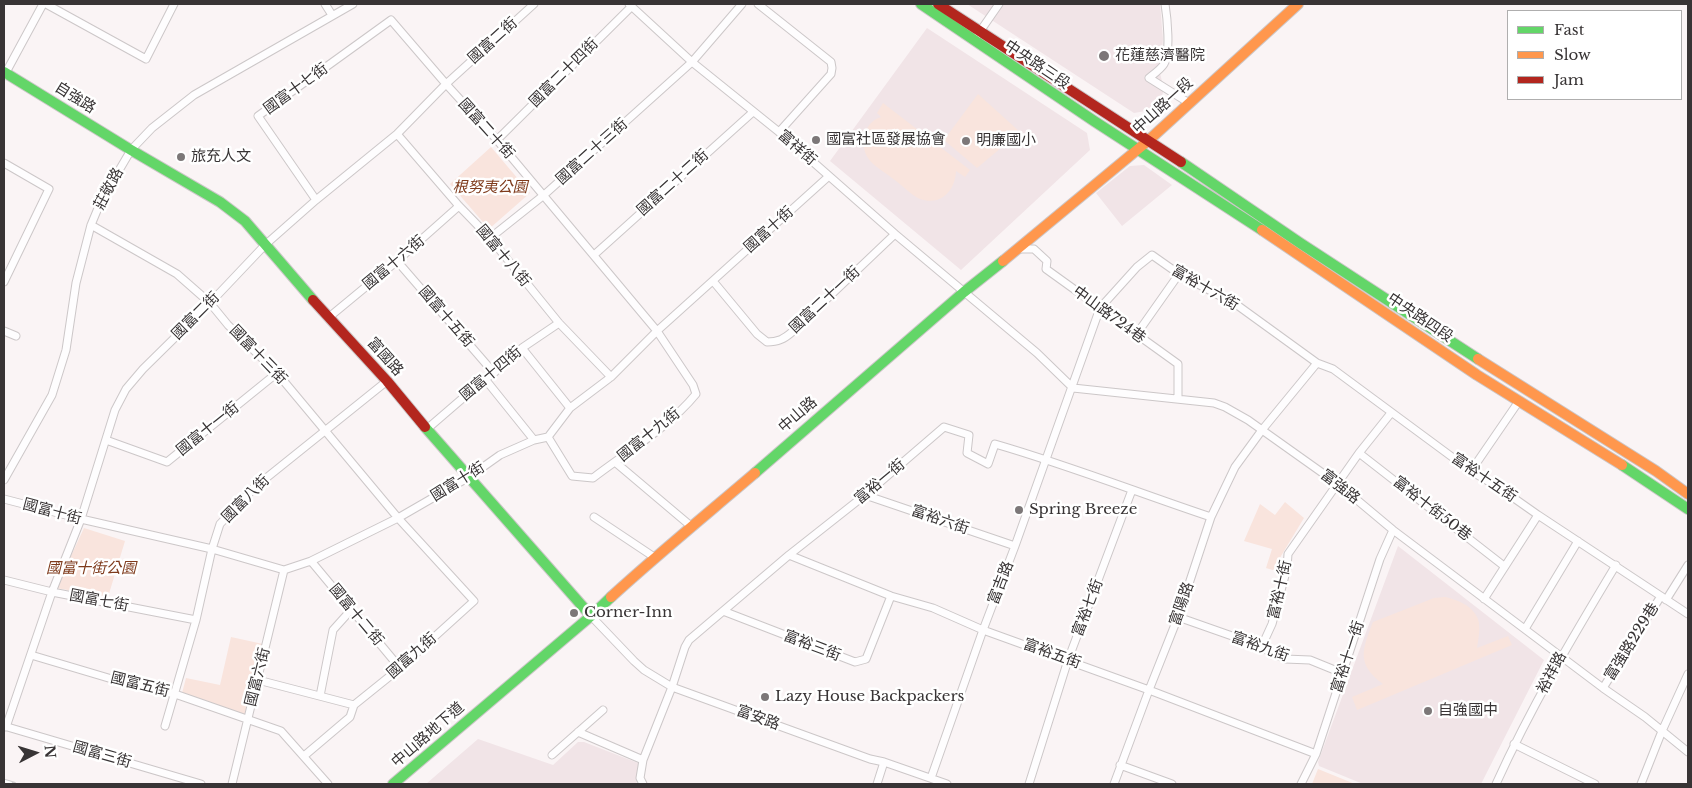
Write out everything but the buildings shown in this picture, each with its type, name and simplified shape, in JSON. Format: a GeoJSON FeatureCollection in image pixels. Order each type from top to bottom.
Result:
{"type":"FeatureCollection","features":[{"type":"Feature","properties":{"kind":"street"},"geometry":{"type":"LineString","coordinates":[[4,74],[45,4],[146,59],[174,4]]}},
{"type":"Feature","properties":{"kind":"street"},"geometry":{"type":"LineString","coordinates":[[324,4],[332,15]]}},
{"type":"Feature","properties":{"kind":"street","name":"莊敬路"},"geometry":{"type":"LineString","coordinates":[[4,480],[37,423],[54,387],[66,350],[76,283],[91,225],[101,201],[131,150],[152,128],[194,95],[353,4]]}},
{"type":"Feature","properties":{"kind":"street","name":"國富二街"},"geometry":{"type":"LineString","coordinates":[[5,727],[52,592],[81,519],[115,410],[126,389],[143,369],[210,303],[265,244],[397,134],[446,84],[534,4]]}},
{"type":"Feature","properties":{"kind":"street","name":"國富二十三街"},"geometry":{"type":"LineString","coordinates":[[490,238],[544,195],[692,62],[742,4]]}},
{"type":"Feature","properties":{"kind":"street"},"geometry":{"type":"LineString","coordinates":[[758,4],[831,62],[832,68],[831,74],[779,132]]}},
{"type":"Feature","properties":{"kind":"street","name":"中央路三段"},"geometry":{"type":"LineString","coordinates":[[921,4],[1149,140]]}},
{"type":"Feature","properties":{"kind":"street","name":"中央路三段"},"geometry":{"type":"LineString","coordinates":[[938,4],[977,36],[1094,121],[1138,149]]}},
{"type":"Feature","properties":{"kind":"street"},"geometry":{"type":"LineString","coordinates":[[977,36],[999,4]]}},
{"type":"Feature","properties":{"kind":"street"},"geometry":{"type":"LineString","coordinates":[[1165,4],[1168,20],[1165,63],[1149,78],[1189,103]]}},
{"type":"Feature","properties":{"kind":"street","name":"中山路一段"},"geometry":{"type":"LineString","coordinates":[[1138,149],[1298,4]]}},
{"type":"Feature","properties":{"kind":"street","name":"富祥街"},"geometry":{"type":"LineString","coordinates":[[630,5],[692,62],[779,132],[964,292]]}},
{"type":"Feature","properties":{"kind":"street","name":"國富二十四街"},"geometry":{"type":"LineString","coordinates":[[497,140],[630,5]]}},
{"type":"Feature","properties":{"kind":"street","name":"國富二十街"},"geometry":{"type":"LineString","coordinates":[[391,20],[497,140],[657,330]]}},
{"type":"Feature","properties":{"kind":"street","name":"國富十七街"},"geometry":{"type":"LineString","coordinates":[[316,200],[258,116],[391,20]]}},
{"type":"Feature","properties":{"kind":"street","name":"自強路"},"geometry":{"type":"LineString","coordinates":[[4,74],[131,150]]}},
{"type":"Feature","properties":{"kind":"street","name":"國富二十二街"},"geometry":{"type":"LineString","coordinates":[[594,255],[753,112]]}},
{"type":"Feature","properties":{"kind":"street","name":"國富十八街"},"geometry":{"type":"LineString","coordinates":[[397,134],[459,206],[490,238],[559,323],[611,376]]}},
{"type":"Feature","properties":{"kind":"street","name":"中央路四段"},"geometry":{"type":"LineString","coordinates":[[1149,140],[1316,254],[1526,390],[1656,471],[1688,494]]}},
{"type":"Feature","properties":{"kind":"street","name":"中央路四段"},"geometry":{"type":"LineString","coordinates":[[1138,149],[1519,401],[1622,465],[1688,510]]}},
{"type":"Feature","properties":{"kind":"street","name":"中山路"},"geometry":{"type":"LineString","coordinates":[[482,708],[591,616],[654,558],[964,292],[1019,249],[1138,149]]}},
{"type":"Feature","properties":{"kind":"street","name":"富國路"},"geometry":{"type":"LineString","coordinates":[[131,150],[220,202],[245,221],[591,616]]}},
{"type":"Feature","properties":{"kind":"street"},"geometry":{"type":"LineString","coordinates":[[4,164],[49,189],[4,282]]}},
{"type":"Feature","properties":{"kind":"street","name":"國富十街"},"geometry":{"type":"LineString","coordinates":[[4,499],[212,549],[284,570],[311,561],[398,518],[469,477],[500,455],[534,440],[548,437],[570,408],[611,376],[657,330],[829,176]]}},
{"type":"Feature","properties":{"kind":"street","name":"國富十六街"},"geometry":{"type":"LineString","coordinates":[[328,318],[459,206]]}},
{"type":"Feature","properties":{"kind":"street","name":"國富十三街"},"geometry":{"type":"LineString","coordinates":[[91,225],[177,274],[210,303],[228,325],[277,372],[398,518],[474,601],[469,605]]}},
{"type":"Feature","properties":{"kind":"street","name":"國富二十一街"},"geometry":{"type":"LineString","coordinates":[[713,281],[758,334],[767,342],[775,342],[784,339],[792,332],[895,234]]}},
{"type":"Feature","properties":{"kind":"street","name":"中山路724巷"},"geometry":{"type":"LineString","coordinates":[[1019,249],[1034,249],[1047,261],[1046,269],[1178,364],[1178,398]]}},
{"type":"Feature","properties":{"kind":"street","name":"富裕十六街"},"geometry":{"type":"LineString","coordinates":[[1072,388],[1100,308],[1137,267],[1152,255],[1180,274],[1237,305],[1317,363],[1333,369],[1391,413]]}},
{"type":"Feature","properties":{"kind":"street","name":"國富十五街"},"geometry":{"type":"LineString","coordinates":[[397,260],[494,374]]}},
{"type":"Feature","properties":{"kind":"street"},"geometry":{"type":"LineString","coordinates":[[1136,335],[1180,274]]}},
{"type":"Feature","properties":{"kind":"street"},"geometry":{"type":"LineString","coordinates":[[964,292],[1037,352],[1072,388]]}},
{"type":"Feature","properties":{"kind":"street","name":"國富十四街"},"geometry":{"type":"LineString","coordinates":[[426,429],[485,379],[494,374],[522,348],[559,323]]}},
{"type":"Feature","properties":{"kind":"street","name":"國富十九街"},"geometry":{"type":"LineString","coordinates":[[548,437],[572,476],[592,478],[650,437],[689,402],[696,394],[693,385],[657,330]]}},
{"type":"Feature","properties":{"kind":"street"},"geometry":{"type":"LineString","coordinates":[[4,331],[16,336]]}},
{"type":"Feature","properties":{"kind":"street"},"geometry":{"type":"LineString","coordinates":[[522,348],[570,408]]}},
{"type":"Feature","properties":{"kind":"street"},"geometry":{"type":"LineString","coordinates":[[1262,430],[1317,363]]}},
{"type":"Feature","properties":{"kind":"street","name":"國富十一街"},"geometry":{"type":"LineString","coordinates":[[106,440],[167,462],[277,372]]}},
{"type":"Feature","properties":{"kind":"street"},"geometry":{"type":"LineString","coordinates":[[485,379],[534,440]]}},
{"type":"Feature","properties":{"kind":"street","name":"國富八街"},"geometry":{"type":"LineString","coordinates":[[165,726],[196,620],[212,549],[220,524],[255,487],[387,381]]}},
{"type":"Feature","properties":{"kind":"street","name":"富強路"},"geometry":{"type":"LineString","coordinates":[[1072,388],[1178,398],[1214,403],[1225,407],[1262,430],[1338,484],[1484,599],[1645,717],[1688,752]]}},
{"type":"Feature","properties":{"kind":"street","name":"富吉路"},"geometry":{"type":"LineString","coordinates":[[931,778],[1072,388]]}},
{"type":"Feature","properties":{"kind":"street"},"geometry":{"type":"LineString","coordinates":[[1471,471],[1519,401]]}},
{"type":"Feature","properties":{"kind":"street","name":"富裕十街"},"geometry":{"type":"LineString","coordinates":[[1261,648],[1272,624],[1287,568],[1288,554],[1359,453],[1391,413]]}},
{"type":"Feature","properties":{"kind":"street","name":"富裕十五街"},"geometry":{"type":"LineString","coordinates":[[1391,413],[1471,471],[1578,541]]}},
{"type":"Feature","properties":{"kind":"street","name":"富裕一街"},"geometry":{"type":"LineString","coordinates":[[643,784],[640,778],[644,760],[689,640],[789,555],[865,495],[944,427],[969,435],[966,453],[988,464],[996,444],[1047,459],[1211,517]]}},
{"type":"Feature","properties":{"kind":"street","name":"富陽路"},"geometry":{"type":"LineString","coordinates":[[1114,784],[1178,617],[1211,517],[1235,466],[1262,430]]}},
{"type":"Feature","properties":{"kind":"street","name":"富裕十街50巷"},"geometry":{"type":"LineString","coordinates":[[1359,453],[1504,566]]}},
{"type":"Feature","properties":{"kind":"street"},"geometry":{"type":"LineString","coordinates":[[615,462],[692,527]]}},
{"type":"Feature","properties":{"kind":"street","name":"富裕七街"},"geometry":{"type":"LineString","coordinates":[[1029,784],[1068,660],[1132,490]]}},
{"type":"Feature","properties":{"kind":"street","name":"富裕六街"},"geometry":{"type":"LineString","coordinates":[[865,495],[1015,546]]}},
{"type":"Feature","properties":{"kind":"street"},"geometry":{"type":"LineString","coordinates":[[1484,599],[1538,515]]}},
{"type":"Feature","properties":{"kind":"street"},"geometry":{"type":"LineString","coordinates":[[594,516],[654,558]]}},
{"type":"Feature","properties":{"kind":"street","name":"富裕十一街"},"geometry":{"type":"LineString","coordinates":[[1301,784],[1316,754],[1380,559],[1394,530]]}},
{"type":"Feature","properties":{"kind":"street"},"geometry":{"type":"LineString","coordinates":[[1525,629],[1578,541],[1688,614]]}},
{"type":"Feature","properties":{"kind":"street","name":"富裕五街"},"geometry":{"type":"LineString","coordinates":[[789,555],[892,596],[933,608],[983,630],[1149,690],[1316,754]]}},
{"type":"Feature","properties":{"kind":"street","name":"國富十二街"},"geometry":{"type":"LineString","coordinates":[[311,561],[400,668]]}},
{"type":"Feature","properties":{"kind":"street","name":"富強路229巷"},"geometry":{"type":"LineString","coordinates":[[1603,688],[1663,598],[1688,565]]}},
{"type":"Feature","properties":{"kind":"street","name":"裕祥路"},"geometry":{"type":"LineString","coordinates":[[1496,784],[1514,744],[1561,656],[1616,566]]}},
{"type":"Feature","properties":{"kind":"street","name":"國富六街"},"geometry":{"type":"LineString","coordinates":[[232,784],[284,570]]}},
{"type":"Feature","properties":{"kind":"street","name":"國富七街"},"geometry":{"type":"LineString","coordinates":[[4,580],[52,592],[196,620]]}},
{"type":"Feature","properties":{"kind":"street","name":"富裕三街"},"geometry":{"type":"LineString","coordinates":[[723,611],[855,662],[866,659],[892,596]]}},
{"type":"Feature","properties":{"kind":"street","name":"國富九街"},"geometry":{"type":"LineString","coordinates":[[304,756],[350,717],[354,705],[400,668],[469,605]]}},
{"type":"Feature","properties":{"kind":"street"},"geometry":{"type":"LineString","coordinates":[[320,696],[333,630],[351,610]]}},
{"type":"Feature","properties":{"kind":"street","name":"富安路"},"geometry":{"type":"LineString","coordinates":[[591,616],[644,670],[672,687],[870,759],[947,784]]}},
{"type":"Feature","properties":{"kind":"street","name":"富裕九街"},"geometry":{"type":"LineString","coordinates":[[1178,617],[1285,659],[1310,660],[1342,673]]}},
{"type":"Feature","properties":{"kind":"street","name":"國富五街"},"geometry":{"type":"LineString","coordinates":[[31,655],[132,684],[175,694],[281,731],[328,784]]}},
{"type":"Feature","properties":{"kind":"street"},"geometry":{"type":"LineString","coordinates":[[1640,784],[1688,674]]}},
{"type":"Feature","properties":{"kind":"street"},"geometry":{"type":"LineString","coordinates":[[258,680],[354,705]]}},
{"type":"Feature","properties":{"kind":"street","name":"中山路地下道"},"geometry":{"type":"LineString","coordinates":[[393,784],[482,708]]}},
{"type":"Feature","properties":{"kind":"street"},"geometry":{"type":"LineString","coordinates":[[552,754],[603,710]]}},
{"type":"Feature","properties":{"kind":"street","name":"國富三街"},"geometry":{"type":"LineString","coordinates":[[5,727],[201,784]]}},
{"type":"Feature","properties":{"kind":"street"},"geometry":{"type":"LineString","coordinates":[[578,732],[644,760]]}},
{"type":"Feature","properties":{"kind":"street"},"geometry":{"type":"LineString","coordinates":[[1514,744],[1595,784]]}},
{"type":"Feature","properties":{"kind":"street"},"geometry":{"type":"LineString","coordinates":[[877,784],[884,762]]}},
{"type":"Feature","properties":{"kind":"street"},"geometry":{"type":"LineString","coordinates":[[1120,765],[1172,784]]}},
{"type":"Feature","properties":{"kind":"shaded area","name":"花蓮慈濟醫院"},"geometry":{"type":"Polygon","coordinates":[[[967,4],[1160,4],[1163,39],[1160,73],[1164,90],[1157,109],[1134,113],[967,4]]]}},
{"type":"Feature","properties":{"kind":"shaded area","name":"明廉國小"},"geometry":{"type":"Polygon","coordinates":[[[927,28],[1087,133],[1090,150],[961,270],[830,161],[927,28]]]}},
{"type":"Feature","properties":{"kind":"shaded area"},"geometry":{"type":"Polygon","coordinates":[[[1144,165],[1172,185],[1122,226],[1096,193],[1130,166],[1144,165]]]}},
{"type":"Feature","properties":{"kind":"shaded area","name":"自強國中"},"geometry":{"type":"Polygon","coordinates":[[[1398,546],[1544,660],[1481,784],[1363,784],[1319,766],[1318,762],[1398,546]]]}},
{"type":"Feature","properties":{"kind":"shaded area"},"geometry":{"type":"Polygon","coordinates":[[[478,739],[553,765],[578,742],[584,742],[638,763],[641,770],[636,784],[426,784],[478,739]]]}},
{"type":"Feature","properties":{"kind":"green space"},"geometry":{"type":"Polygon","coordinates":[[[978,94],[1020,132],[977,168],[944,140],[978,94]]]}},
{"type":"Feature","properties":{"kind":"green space"},"geometry":{"type":"Polygon","coordinates":[[[883,103],[970,170],[965,177],[956,171],[953,185],[946,195],[928,201],[920,199],[870,161],[865,152],[865,134],[867,128],[881,117],[877,113],[883,103]]]}},
{"type":"Feature","properties":{"kind":"green space","name":"根努夷公園"},"geometry":{"type":"Polygon","coordinates":[[[491,147],[530,193],[489,229],[450,184],[491,147]]]}},
{"type":"Feature","properties":{"kind":"green space"},"geometry":{"type":"Polygon","coordinates":[[[1285,502],[1304,518],[1281,556],[1276,571],[1266,568],[1272,549],[1244,541],[1260,504],[1275,515],[1285,502]]]}},
{"type":"Feature","properties":{"kind":"green space","name":"國富十街公園"},"geometry":{"type":"Polygon","coordinates":[[[84,528],[125,541],[108,597],[56,588],[84,528]]]}},
{"type":"Feature","properties":{"kind":"green space"},"geometry":{"type":"Polygon","coordinates":[[[1445,597],[1465,604],[1476,614],[1479,626],[1477,648],[1508,636],[1512,645],[1357,710],[1352,697],[1383,684],[1368,670],[1365,663],[1364,649],[1373,622],[1434,598],[1445,597]]]}},
{"type":"Feature","properties":{"kind":"green space"},"geometry":{"type":"Polygon","coordinates":[[[231,637],[263,644],[245,717],[181,697],[186,678],[220,685],[231,637]]]}},
{"type":"Feature","properties":{"kind":"green space"},"geometry":{"type":"Polygon","coordinates":[[[1318,769],[1355,784],[1312,784],[1318,769]]]}},
{"type":"Feature","properties":{"kind":"railway"},"geometry":{"type":"LineString","coordinates":[[4,781],[14,784]]}},
{"type":"Feature","properties":{"kind":"traffic: fast"},"geometry":{"type":"LineString","coordinates":[[921,4],[1094,121],[1262,230]]}},
{"type":"Feature","properties":{"kind":"traffic: fast"},"geometry":{"type":"LineString","coordinates":[[4,72],[220,202],[245,221],[313,300]]}},
{"type":"Feature","properties":{"kind":"traffic: fast"},"geometry":{"type":"LineString","coordinates":[[1181,162],[1300,243],[1478,359]]}},
{"type":"Feature","properties":{"kind":"traffic: fast"},"geometry":{"type":"LineString","coordinates":[[755,473],[964,292],[1003,261]]}},
{"type":"Feature","properties":{"kind":"traffic: fast"},"geometry":{"type":"LineString","coordinates":[[425,427],[591,616]]}},
{"type":"Feature","properties":{"kind":"traffic: fast"},"geometry":{"type":"LineString","coordinates":[[1622,465],[1688,509]]}},
{"type":"Feature","properties":{"kind":"traffic: fast"},"geometry":{"type":"LineString","coordinates":[[393,784],[611,597]]}},
{"type":"Feature","properties":{"kind":"traffic: slow"},"geometry":{"type":"LineString","coordinates":[[1003,261],[1149,140],[1298,4]]}},
{"type":"Feature","properties":{"kind":"traffic: slow"},"geometry":{"type":"LineString","coordinates":[[1262,230],[1477,375],[1622,465]]}},
{"type":"Feature","properties":{"kind":"traffic: slow"},"geometry":{"type":"LineString","coordinates":[[1478,359],[1656,471],[1688,494]]}},
{"type":"Feature","properties":{"kind":"traffic: slow"},"geometry":{"type":"LineString","coordinates":[[611,597],[755,473]]}},
{"type":"Feature","properties":{"kind":"traffic: jam"},"geometry":{"type":"LineString","coordinates":[[938,4],[1181,162]]}},
{"type":"Feature","properties":{"kind":"traffic: jam"},"geometry":{"type":"LineString","coordinates":[[313,300],[387,381],[425,427]]}},
{"type":"Feature","properties":{"kind":"place","name":"花蓮慈濟醫院"},"geometry":{"type":"Point","coordinates":[1104,56]}},
{"type":"Feature","properties":{"kind":"place","name":"國富社區發展協會"},"geometry":{"type":"Point","coordinates":[816,140]}},
{"type":"Feature","properties":{"kind":"place","name":"明廉國小"},"geometry":{"type":"Point","coordinates":[966,141]}},
{"type":"Feature","properties":{"kind":"place","name":"旅充人文"},"geometry":{"type":"Point","coordinates":[181,157]}},
{"type":"Feature","properties":{"kind":"place","name":"Spring Breeze"},"geometry":{"type":"Point","coordinates":[1019,510]}},
{"type":"Feature","properties":{"kind":"place","name":"Corner-Inn"},"geometry":{"type":"Point","coordinates":[574,613]}},
{"type":"Feature","properties":{"kind":"place","name":"Lazy House Backpackers"},"geometry":{"type":"Point","coordinates":[765,697]}},
{"type":"Feature","properties":{"kind":"place","name":"自強國中"},"geometry":{"type":"Point","coordinates":[1428,711]}}]}
